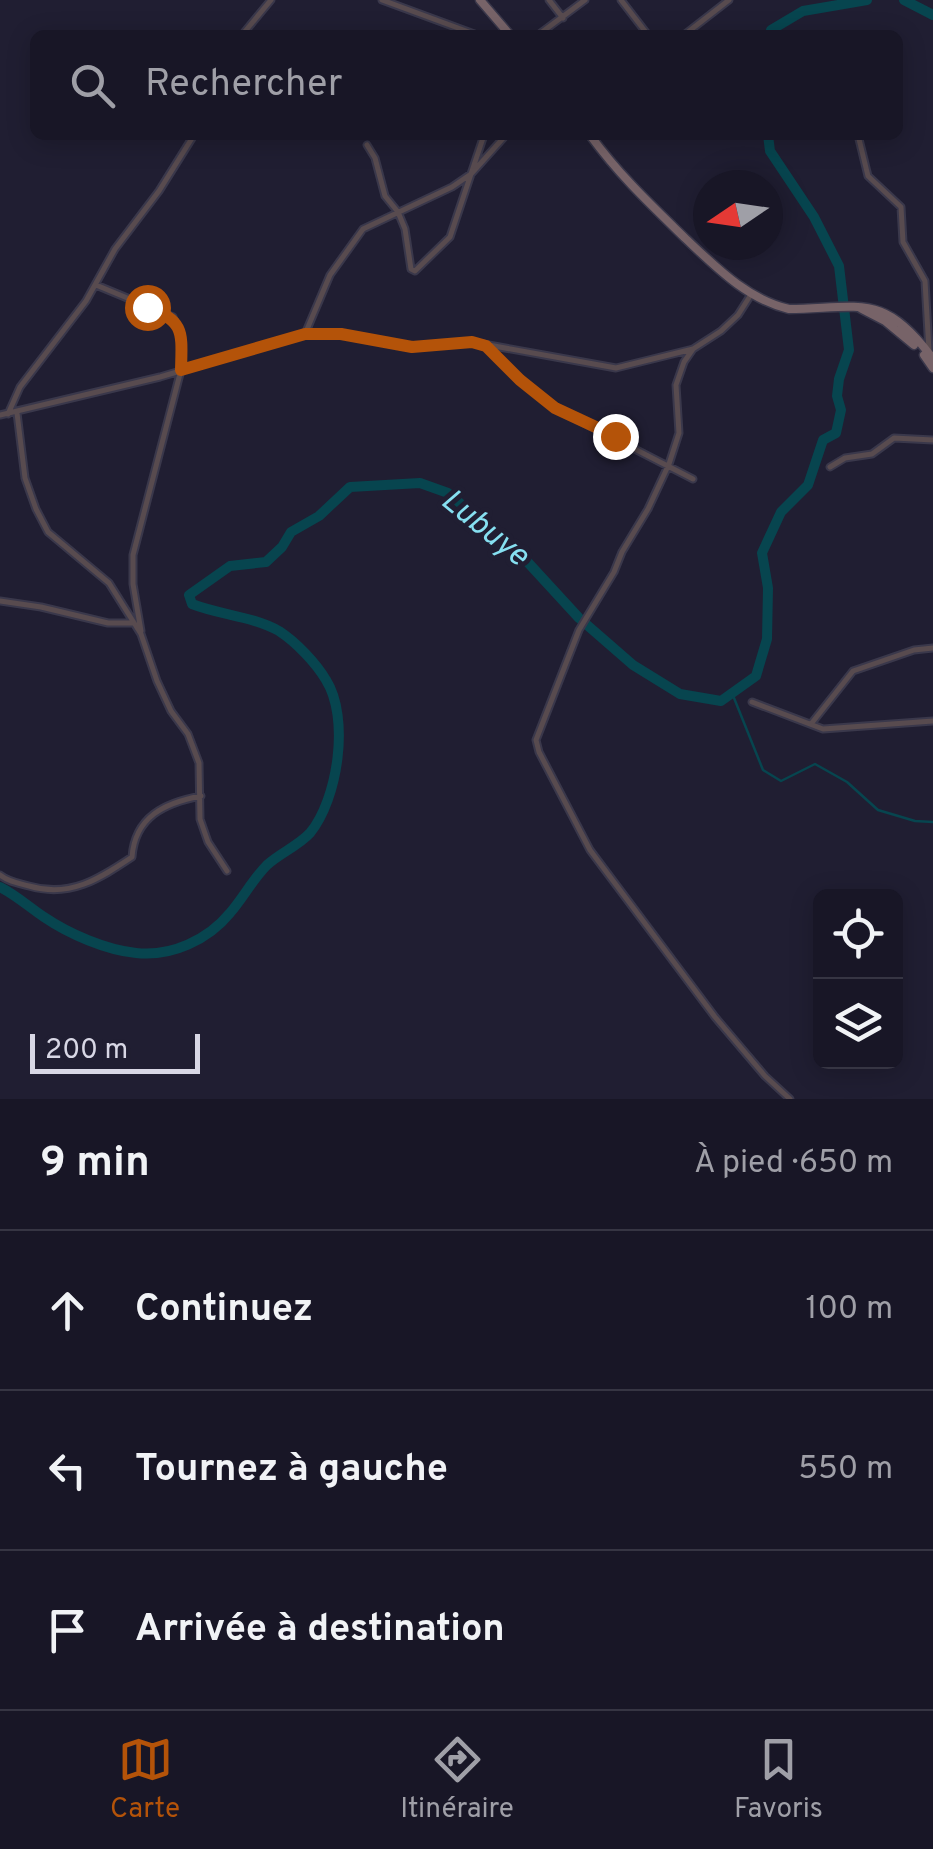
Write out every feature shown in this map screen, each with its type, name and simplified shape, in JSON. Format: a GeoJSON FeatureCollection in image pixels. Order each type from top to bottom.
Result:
{"type":"FeatureCollection","features":[{"type":"Feature","properties":{"kind":"street"},"geometry":{"type":"LineString","coordinates":[[246,30],[270,0]]}},
{"type":"Feature","properties":{"kind":"street"},"geometry":{"type":"LineString","coordinates":[[382,0],[463,30]]}},
{"type":"Feature","properties":{"kind":"street"},"geometry":{"type":"LineString","coordinates":[[480,0],[506,30]]}},
{"type":"Feature","properties":{"kind":"street"},"geometry":{"type":"LineString","coordinates":[[549,0],[563,18]]}},
{"type":"Feature","properties":{"kind":"street"},"geometry":{"type":"LineString","coordinates":[[545,30],[586,0]]}},
{"type":"Feature","properties":{"kind":"street"},"geometry":{"type":"LineString","coordinates":[[621,0],[644,30]]}},
{"type":"Feature","properties":{"kind":"street"},"geometry":{"type":"LineString","coordinates":[[690,30],[729,0]]}},
{"type":"Feature","properties":{"kind":"street"},"geometry":{"type":"LineString","coordinates":[[4,415],[20,387],[96,285],[115,249],[191,140]]}},
{"type":"Feature","properties":{"kind":"street"},"geometry":{"type":"LineString","coordinates":[[367,145],[375,158],[385,196],[405,229],[415,271],[450,237],[482,140]]}},
{"type":"Feature","properties":{"kind":"street"},"geometry":{"type":"LineString","coordinates":[[305,334],[330,275],[363,229],[471,174],[502,140]]}},
{"type":"Feature","properties":{"kind":"street"},"geometry":{"type":"LineString","coordinates":[[594,140],[654,212],[716,269],[752,293],[789,309],[854,306],[930,350]]}},
{"type":"Feature","properties":{"kind":"street"},"geometry":{"type":"LineString","coordinates":[[859,140],[871,181],[901,207],[904,242],[925,282],[933,368]]}},
{"type":"Feature","properties":{"kind":"street"},"geometry":{"type":"LineString","coordinates":[[96,285],[174,317],[180,335],[181,370],[134,555],[133,584],[141,634],[157,681],[171,711],[188,734],[199,764],[200,819],[208,842],[227,871]]}},
{"type":"Feature","properties":{"kind":"street"},"geometry":{"type":"LineString","coordinates":[[4,415],[305,334],[341,334],[412,347],[457,341],[616,368],[693,349],[721,332],[752,293]]}},
{"type":"Feature","properties":{"kind":"street"},"geometry":{"type":"LineString","coordinates":[[486,346],[555,408],[693,479]]}},
{"type":"Feature","properties":{"kind":"street"},"geometry":{"type":"LineString","coordinates":[[693,349],[676,385],[678,433],[669,464],[614,572],[579,630],[536,740],[538,752],[590,850],[716,1017],[765,1076],[790,1099]]}},
{"type":"Feature","properties":{"kind":"street"},"geometry":{"type":"LineString","coordinates":[[17,412],[25,478],[48,532],[110,582],[141,634]]}},
{"type":"Feature","properties":{"kind":"street"},"geometry":{"type":"LineString","coordinates":[[830,467],[845,458],[872,454],[894,438],[933,440]]}},
{"type":"Feature","properties":{"kind":"street"},"geometry":{"type":"LineString","coordinates":[[0,601],[40,606],[108,623],[134,623]]}},
{"type":"Feature","properties":{"kind":"street"},"geometry":{"type":"LineString","coordinates":[[810,726],[853,671],[914,650],[933,648]]}},
{"type":"Feature","properties":{"kind":"street"},"geometry":{"type":"LineString","coordinates":[[752,702],[810,726],[832,729],[933,722]]}},
{"type":"Feature","properties":{"kind":"street"},"geometry":{"type":"LineString","coordinates":[[0,875],[11,882],[59,892],[88,883],[132,857],[135,834],[150,817],[184,799],[201,796]]}},
{"type":"Feature","properties":{"kind":"waterway","name":"Lubuye"},"geometry":{"type":"LineString","coordinates":[[771,30],[803,11],[867,0]]}},
{"type":"Feature","properties":{"kind":"waterway","name":"Lubuye"},"geometry":{"type":"LineString","coordinates":[[904,0],[933,15]]}},
{"type":"Feature","properties":{"kind":"waterway","name":"Lubuye"},"geometry":{"type":"LineString","coordinates":[[0,887],[88,940],[124,951],[162,952],[188,945],[221,923],[267,865],[310,833],[328,800],[338,758],[338,715],[326,680],[305,653],[279,631],[192,604],[189,595],[230,566],[266,562],[291,532],[319,516],[350,487],[420,483],[448,493],[522,556],[579,618],[633,665],[680,694],[721,701],[756,676],[767,639],[768,588],[762,553],[781,512],[808,485],[823,440],[836,433],[841,410],[837,396],[839,379],[849,350],[839,266],[814,217],[770,151],[769,140]]}},
{"type":"Feature","properties":{"kind":"waterway"},"geometry":{"type":"LineString","coordinates":[[732,693],[763,770],[781,781],[815,764],[847,782],[878,810],[933,822]]}},
{"type":"Feature","properties":{"kind":"route"},"geometry":{"type":"LineString","coordinates":[[147,307],[174,317],[178,324],[181,370],[305,334],[341,334],[412,347],[472,342],[486,346],[555,408],[615,436]]}}]}
